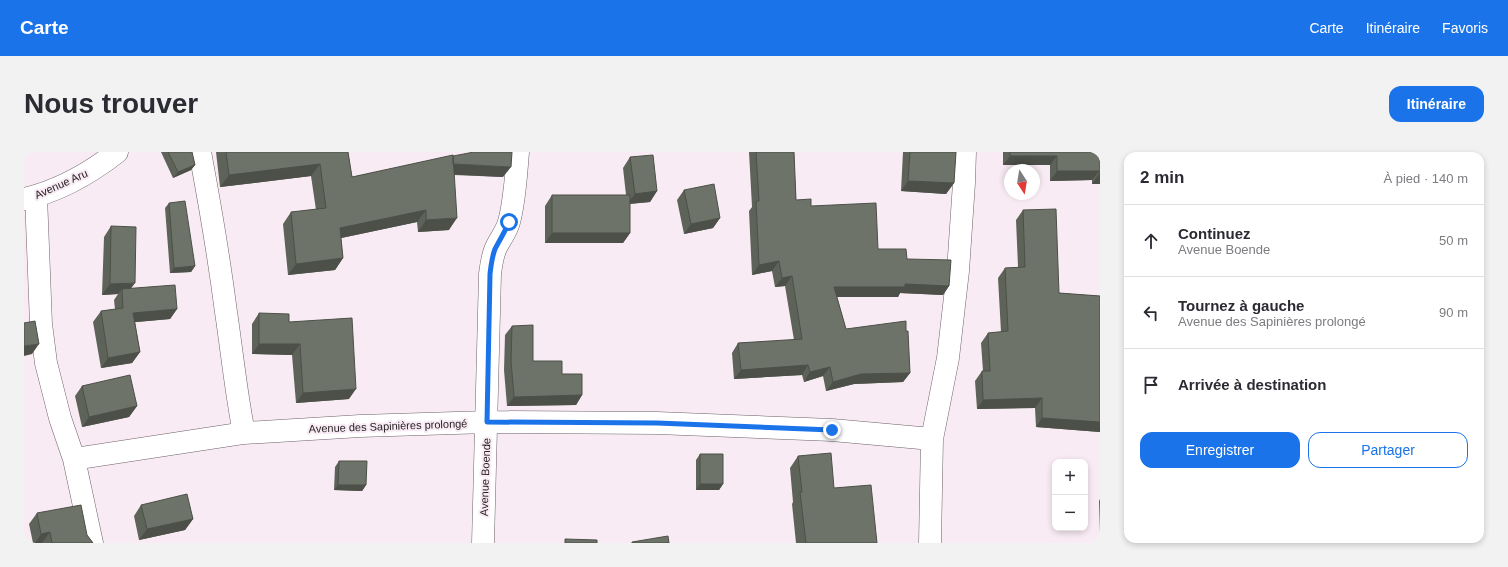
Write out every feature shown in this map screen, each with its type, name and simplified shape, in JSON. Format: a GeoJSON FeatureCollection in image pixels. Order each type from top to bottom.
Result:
{"type":"FeatureCollection","features":[{"type":"Feature","properties":{"kind":"street","name":"Avenue Aru"},"geometry":{"type":"LineString","coordinates":[[30,198],[82,177],[117,152]]}},
{"type":"Feature","properties":{"kind":"street"},"geometry":{"type":"LineString","coordinates":[[200,152],[209,199],[226,311],[237,399],[244,433]]}},
{"type":"Feature","properties":{"kind":"street","name":"Avenue Boende"},"geometry":{"type":"LineString","coordinates":[[483,543],[490,267],[495,249],[509,222],[513,203],[518,152]]}},
{"type":"Feature","properties":{"kind":"street"},"geometry":{"type":"LineString","coordinates":[[930,543],[932,438],[948,358],[958,271],[965,152]]}},
{"type":"Feature","properties":{"kind":"street"},"geometry":{"type":"LineString","coordinates":[[30,198],[46,364],[60,418],[74,459],[92,543]]}},
{"type":"Feature","properties":{"kind":"street","name":"Avenue des Sapinières prolongé"},"geometry":{"type":"LineString","coordinates":[[74,459],[244,433],[360,426],[487,422],[657,423],[832,430],[932,438]]}},
{"type":"Feature","properties":{"kind":"building"},"geometry":{"type":"Polygon","coordinates":[[[168,152],[192,152],[195,165],[178,172],[168,152]]]}},
{"type":"Feature","properties":{"kind":"building"},"geometry":{"type":"Polygon","coordinates":[[[226,152],[348,152],[352,177],[453,155],[457,218],[426,220],[426,210],[340,228],[343,258],[296,264],[291,212],[326,208],[320,164],[229,175],[226,152]]]}},
{"type":"Feature","properties":{"kind":"building"},"geometry":{"type":"Polygon","coordinates":[[[474,152],[512,152],[511,167],[453,164],[453,156],[474,152]]]}},
{"type":"Feature","properties":{"kind":"building"},"geometry":{"type":"Polygon","coordinates":[[[756,152],[794,152],[796,200],[811,199],[811,206],[876,203],[878,249],[906,249],[907,259],[951,260],[949,286],[905,284],[905,287],[834,287],[846,329],[906,321],[906,331],[908,331],[910,373],[861,374],[833,382],[830,367],[810,372],[808,365],[741,370],[738,343],[802,339],[792,276],[782,278],[779,261],[759,265],[756,201],[759,201],[756,152]]]}},
{"type":"Feature","properties":{"kind":"building"},"geometry":{"type":"Polygon","coordinates":[[[910,152],[956,152],[954,183],[908,181],[910,152]]]}},
{"type":"Feature","properties":{"kind":"building"},"geometry":{"type":"Polygon","coordinates":[[[1010,152],[1100,152],[1100,174],[1099,171],[1057,171],[1057,156],[1010,156],[1010,152]]]}},
{"type":"Feature","properties":{"kind":"building"},"geometry":{"type":"Polygon","coordinates":[[[653,155],[657,191],[635,194],[630,157],[653,155]]]}},
{"type":"Feature","properties":{"kind":"building"},"geometry":{"type":"Polygon","coordinates":[[[714,184],[720,218],[691,224],[684,190],[714,184]]]}},
{"type":"Feature","properties":{"kind":"building"},"geometry":{"type":"Polygon","coordinates":[[[552,195],[630,195],[630,233],[552,233],[552,195]]]}},
{"type":"Feature","properties":{"kind":"building"},"geometry":{"type":"Polygon","coordinates":[[[185,201],[195,266],[174,268],[169,203],[185,201]]]}},
{"type":"Feature","properties":{"kind":"building"},"geometry":{"type":"Polygon","coordinates":[[[1056,209],[1059,293],[1100,296],[1100,422],[1042,418],[1042,398],[983,400],[982,371],[990,371],[988,333],[1008,331],[1005,268],[1025,267],[1023,210],[1056,209]]]}},
{"type":"Feature","properties":{"kind":"building"},"geometry":{"type":"Polygon","coordinates":[[[111,226],[136,227],[135,283],[110,284],[111,226]]]}},
{"type":"Feature","properties":{"kind":"building"},"geometry":{"type":"Polygon","coordinates":[[[175,285],[177,309],[133,313],[140,352],[108,358],[101,311],[123,308],[122,289],[175,285]]]}},
{"type":"Feature","properties":{"kind":"building"},"geometry":{"type":"Polygon","coordinates":[[[259,313],[289,314],[289,322],[352,318],[356,389],[303,393],[300,344],[259,344],[259,313]]]}},
{"type":"Feature","properties":{"kind":"building"},"geometry":{"type":"Polygon","coordinates":[[[35,321],[39,344],[24,346],[24,323],[35,321]]]}},
{"type":"Feature","properties":{"kind":"building"},"geometry":{"type":"Polygon","coordinates":[[[533,325],[533,361],[562,361],[562,374],[582,374],[582,395],[514,397],[511,361],[512,326],[533,325]]]}},
{"type":"Feature","properties":{"kind":"building"},"geometry":{"type":"Polygon","coordinates":[[[130,375],[137,406],[89,417],[82,386],[130,375]]]}},
{"type":"Feature","properties":{"kind":"building"},"geometry":{"type":"Polygon","coordinates":[[[831,453],[834,488],[871,485],[877,543],[806,543],[800,492],[802,492],[798,456],[831,453]]]}},
{"type":"Feature","properties":{"kind":"building"},"geometry":{"type":"Polygon","coordinates":[[[700,454],[723,454],[723,484],[700,484],[700,454]]]}},
{"type":"Feature","properties":{"kind":"building"},"geometry":{"type":"Polygon","coordinates":[[[339,461],[367,461],[366,485],[338,485],[339,461]]]}},
{"type":"Feature","properties":{"kind":"building"},"geometry":{"type":"Polygon","coordinates":[[[187,494],[193,519],[147,529],[141,505],[187,494]]]}},
{"type":"Feature","properties":{"kind":"building"},"geometry":{"type":"Polygon","coordinates":[[[81,505],[87,535],[93,543],[52,543],[50,532],[41,534],[37,513],[81,505]]]}},
{"type":"Feature","properties":{"kind":"building"},"geometry":{"type":"Polygon","coordinates":[[[668,536],[669,543],[632,543],[632,542],[668,536]]]}},
{"type":"Feature","properties":{"kind":"building"},"geometry":{"type":"Polygon","coordinates":[[[565,539],[597,540],[597,543],[565,543],[565,539]]]}},
{"type":"Feature","properties":{"kind":"route"},"geometry":{"type":"LineString","coordinates":[[509,222],[491,260],[487,422],[657,423],[832,430]]}}]}
